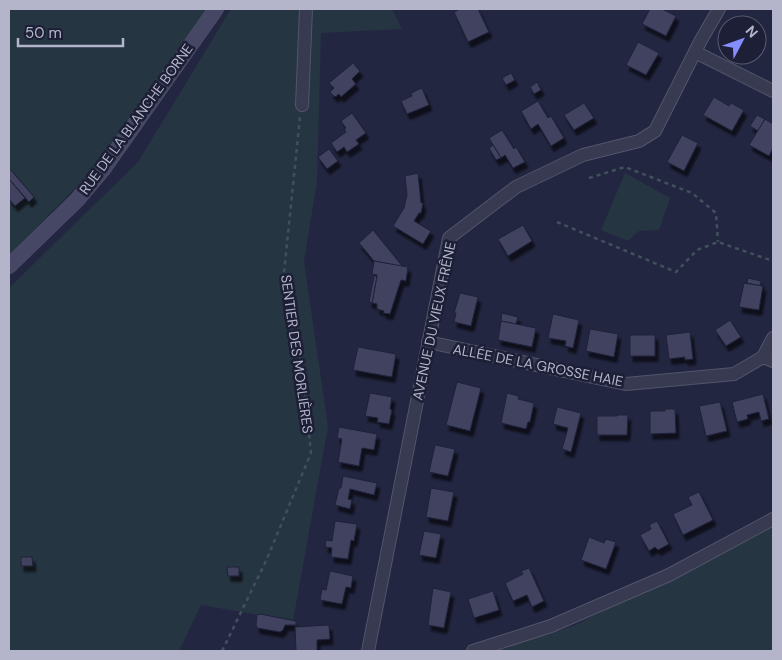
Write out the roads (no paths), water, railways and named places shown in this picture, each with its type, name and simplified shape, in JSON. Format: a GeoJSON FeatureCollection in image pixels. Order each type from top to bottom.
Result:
{"type":"FeatureCollection","features":[{"type":"Feature","properties":{"kind":"street","name":"RUE DE LA BLANCHE BORNE"},"geometry":{"type":"LineString","coordinates":[[9,266],[77,200],[104,168],[216,9]]}},
{"type":"Feature","properties":{"kind":"street"},"geometry":{"type":"LineString","coordinates":[[302,105],[306,9]]}},
{"type":"Feature","properties":{"kind":"street","name":"AVENUE DU VIEUX FRÊNE"},"geometry":{"type":"LineString","coordinates":[[368,651],[449,238],[516,187],[583,155],[639,141],[655,131],[719,9]]}},
{"type":"Feature","properties":{"kind":"street"},"geometry":{"type":"LineString","coordinates":[[695,52],[773,91]]}},
{"type":"Feature","properties":{"kind":"street"},"geometry":{"type":"LineString","coordinates":[[768,359],[773,338]]}},
{"type":"Feature","properties":{"kind":"street","name":"ALLÉE DE LA GROSSE HAIE"},"geometry":{"type":"LineString","coordinates":[[428,342],[626,384],[734,374],[768,359]]}},
{"type":"Feature","properties":{"kind":"street"},"geometry":{"type":"LineString","coordinates":[[472,651],[551,626],[668,575],[773,518]]}}]}
